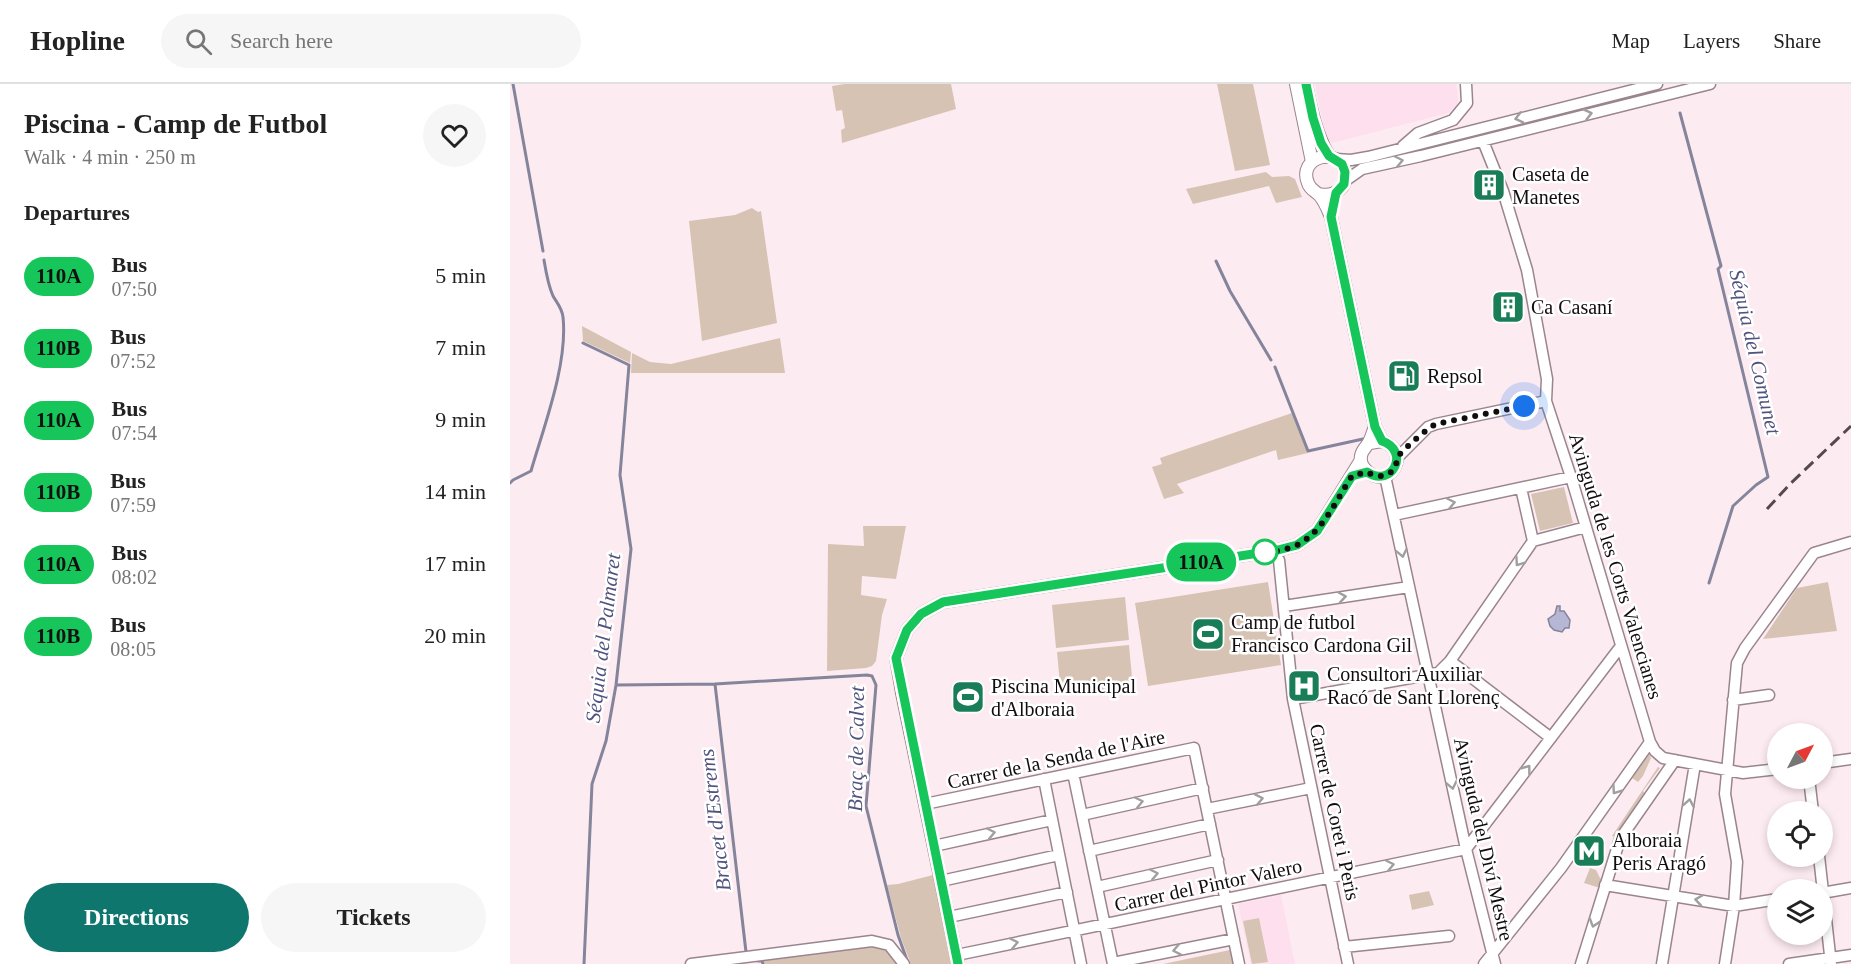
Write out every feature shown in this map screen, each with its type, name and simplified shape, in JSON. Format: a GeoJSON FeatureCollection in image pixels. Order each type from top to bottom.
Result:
{"type":"FeatureCollection","features":[{"type":"Feature","properties":{"kind":"street"},"geometry":{"type":"LineString","coordinates":[[1296,84],[1312,162]]}},
{"type":"Feature","properties":{"kind":"street"},"geometry":{"type":"LineString","coordinates":[[1306,84],[1321,143],[1344,168],[1345,181],[1342,188],[1336,193],[1319,194]]}},
{"type":"Feature","properties":{"kind":"street"},"geometry":{"type":"LineString","coordinates":[[1402,147],[1418,133],[1453,120],[1467,103],[1466,84]]}},
{"type":"Feature","properties":{"kind":"street"},"geometry":{"type":"LineString","coordinates":[[1352,476],[1367,472],[1376,476],[1385,476],[1393,470],[1397,458],[1393,447],[1382,441],[1375,427],[1331,217],[1319,194],[1310,187],[1306,179],[1312,162],[1322,157],[1351,160],[1657,84]]}},
{"type":"Feature","properties":{"kind":"street"},"geometry":{"type":"LineString","coordinates":[[1345,181],[1362,169],[1710,84]]}},
{"type":"Feature","properties":{"kind":"street","name":"Avinguda de les Corts Valencianes"},"geometry":{"type":"LineString","coordinates":[[1482,141],[1503,191],[1527,270],[1547,379],[1546,401],[1650,742]]}},
{"type":"Feature","properties":{"kind":"street"},"geometry":{"type":"LineString","coordinates":[[1331,217],[1336,193]]}},
{"type":"Feature","properties":{"kind":"street"},"geometry":{"type":"LineString","coordinates":[[1397,458],[1428,427],[1546,401]]}},
{"type":"Feature","properties":{"kind":"street"},"geometry":{"type":"LineString","coordinates":[[957,960],[896,658],[907,630],[921,614],[943,602],[1278,550],[1297,545],[1317,531],[1361,460],[1363,450],[1370,443],[1375,427]]}},
{"type":"Feature","properties":{"kind":"street"},"geometry":{"type":"LineString","coordinates":[[1370,443],[1382,441]]}},
{"type":"Feature","properties":{"kind":"street"},"geometry":{"type":"LineString","coordinates":[[1361,460],[1367,472]]}},
{"type":"Feature","properties":{"kind":"street","name":"Avinguda del Diví Mestre"},"geometry":{"type":"LineString","coordinates":[[1385,476],[1466,849],[1493,959]]}},
{"type":"Feature","properties":{"kind":"street"},"geometry":{"type":"LineString","coordinates":[[1394,515],[1571,477]]}},
{"type":"Feature","properties":{"kind":"street"},"geometry":{"type":"LineString","coordinates":[[1521,488],[1533,541]]}},
{"type":"Feature","properties":{"kind":"street"},"geometry":{"type":"LineString","coordinates":[[1293,699],[1438,673],[1450,661],[1533,541],[1586,527]]}},
{"type":"Feature","properties":{"kind":"street"},"geometry":{"type":"LineString","coordinates":[[1725,964],[1734,906],[1737,862],[1725,794],[1737,663],[1744,648],[1814,553],[1851,542]]}},
{"type":"Feature","properties":{"kind":"street","name":"Carrer de Coret i Peris"},"geometry":{"type":"LineString","coordinates":[[1279,560],[1293,699],[1348,964]]}},
{"type":"Feature","properties":{"kind":"street"},"geometry":{"type":"LineString","coordinates":[[1284,606],[1409,587]]}},
{"type":"Feature","properties":{"kind":"street"},"geometry":{"type":"LineString","coordinates":[[1466,849],[1621,646]]}},
{"type":"Feature","properties":{"kind":"street"},"geometry":{"type":"LineString","coordinates":[[1450,661],[1551,738]]}},
{"type":"Feature","properties":{"kind":"street"},"geometry":{"type":"LineString","coordinates":[[1733,700],[1769,695]]}},
{"type":"Feature","properties":{"kind":"street"},"geometry":{"type":"LineString","coordinates":[[1484,964],[1493,959],[1650,742],[1663,758],[1743,773],[1767,770]]}},
{"type":"Feature","properties":{"kind":"street","name":"Carrer de la Senda de l'Aire"},"geometry":{"type":"LineString","coordinates":[[925,804],[1194,748],[1203,788]]}},
{"type":"Feature","properties":{"kind":"street"},"geometry":{"type":"LineString","coordinates":[[1833,761],[1851,759]]}},
{"type":"Feature","properties":{"kind":"street"},"geometry":{"type":"LineString","coordinates":[[1581,964],[1620,839],[1675,760]]}},
{"type":"Feature","properties":{"kind":"street"},"geometry":{"type":"LineString","coordinates":[[1662,964],[1695,764]]}},
{"type":"Feature","properties":{"kind":"street"},"geometry":{"type":"LineString","coordinates":[[1073,773],[1113,964],[1234,939]]}},
{"type":"Feature","properties":{"kind":"street"},"geometry":{"type":"LineString","coordinates":[[1044,779],[1081,964]]}},
{"type":"Feature","properties":{"kind":"street"},"geometry":{"type":"LineString","coordinates":[[1082,815],[1203,788],[1239,964]]}},
{"type":"Feature","properties":{"kind":"street"},"geometry":{"type":"LineString","coordinates":[[1207,809],[1311,788]]}},
{"type":"Feature","properties":{"kind":"street"},"geometry":{"type":"LineString","coordinates":[[934,846],[1052,820]]}},
{"type":"Feature","properties":{"kind":"street"},"geometry":{"type":"LineString","coordinates":[[1089,851],[1210,824]]}},
{"type":"Feature","properties":{"kind":"street","name":"Carrer del Pintor Valero"},"geometry":{"type":"LineString","coordinates":[[957,960],[1105,924],[1466,849]]}},
{"type":"Feature","properties":{"kind":"street"},"geometry":{"type":"LineString","coordinates":[[941,881],[1059,855]]}},
{"type":"Feature","properties":{"kind":"street"},"geometry":{"type":"LineString","coordinates":[[1097,887],[1218,860]]}},
{"type":"Feature","properties":{"kind":"street"},"geometry":{"type":"LineString","coordinates":[[1605,885],[1734,906],[1767,901]]}},
{"type":"Feature","properties":{"kind":"street"},"geometry":{"type":"LineString","coordinates":[[1833,891],[1851,888]]}},
{"type":"Feature","properties":{"kind":"street"},"geometry":{"type":"LineString","coordinates":[[949,917],[1067,892]]}},
{"type":"Feature","properties":{"kind":"street"},"geometry":{"type":"LineString","coordinates":[[1344,947],[1449,936]]}},
{"type":"Feature","properties":{"kind":"street"},"geometry":{"type":"LineString","coordinates":[[691,964],[872,941],[889,945],[904,964]]}},
{"type":"Feature","properties":{"kind":"street"},"geometry":{"type":"LineString","coordinates":[[1829,945],[1831,961]]}},
{"type":"Feature","properties":{"kind":"street"},"geometry":{"type":"LineString","coordinates":[[1789,964],[1831,961],[1851,955]]}},
{"type":"Feature","properties":{"kind":"shaded area"},"geometry":{"type":"Polygon","coordinates":[[[951,84],[956,109],[842,143],[841,130],[845,128],[842,110],[836,111],[832,86],[951,84]]]}},
{"type":"Feature","properties":{"kind":"shaded area"},"geometry":{"type":"Polygon","coordinates":[[[1217,84],[1253,84],[1270,165],[1235,171],[1217,84]]]}},
{"type":"Feature","properties":{"kind":"shaded area"},"geometry":{"type":"Polygon","coordinates":[[[1315,84],[1456,84],[1458,98],[1457,105],[1448,113],[1332,143],[1326,138],[1315,84]]]}},
{"type":"Feature","properties":{"kind":"shaded area"},"geometry":{"type":"Polygon","coordinates":[[[1266,172],[1272,177],[1289,176],[1295,179],[1302,197],[1276,203],[1269,186],[1193,204],[1186,189],[1266,172]]]}},
{"type":"Feature","properties":{"kind":"shaded area"},"geometry":{"type":"Polygon","coordinates":[[[752,208],[758,212],[761,211],[777,323],[702,341],[689,221],[735,215],[752,208]]]}},
{"type":"Feature","properties":{"kind":"shaded area"},"geometry":{"type":"Polygon","coordinates":[[[582,326],[631,352],[630,363],[583,341],[582,326]]]}},
{"type":"Feature","properties":{"kind":"shaded area"},"geometry":{"type":"Polygon","coordinates":[[[780,338],[785,373],[631,373],[632,353],[650,362],[671,364],[780,338]]]}},
{"type":"Feature","properties":{"kind":"shaded area"},"geometry":{"type":"Polygon","coordinates":[[[1292,413],[1308,453],[1278,460],[1276,450],[1177,484],[1184,493],[1164,499],[1152,467],[1162,464],[1160,458],[1292,413]]]}},
{"type":"Feature","properties":{"kind":"shaded area"},"geometry":{"type":"Polygon","coordinates":[[[1564,487],[1573,523],[1540,531],[1531,494],[1564,487]]]}},
{"type":"Feature","properties":{"kind":"shaded area"},"geometry":{"type":"Polygon","coordinates":[[[863,526],[906,526],[896,579],[862,576],[861,595],[887,599],[882,615],[876,661],[872,666],[866,668],[827,671],[828,544],[864,546],[863,526]]]}},
{"type":"Feature","properties":{"kind":"shaded area","name":"Camp de futbol Francisco Cardona Gil"},"geometry":{"type":"Polygon","coordinates":[[[1268,582],[1281,665],[1148,686],[1135,603],[1268,582]]]}},
{"type":"Feature","properties":{"kind":"shaded area"},"geometry":{"type":"Polygon","coordinates":[[[1828,582],[1837,631],[1763,639],[1797,588],[1828,582]]]}},
{"type":"Feature","properties":{"kind":"shaded area"},"geometry":{"type":"Polygon","coordinates":[[[1125,597],[1129,640],[1056,648],[1052,605],[1125,597]]]}},
{"type":"Feature","properties":{"kind":"shaded area"},"geometry":{"type":"Polygon","coordinates":[[[1129,645],[1133,688],[1061,695],[1057,652],[1129,645]]]}},
{"type":"Feature","properties":{"kind":"shaded area"},"geometry":{"type":"Polygon","coordinates":[[[1649,754],[1651,758],[1638,782],[1632,778],[1649,754]]]}},
{"type":"Feature","properties":{"kind":"shaded area"},"geometry":{"type":"Polygon","coordinates":[[[1658,767],[1660,768],[1643,791],[1646,794],[1616,837],[1612,836],[1658,767]]]}},
{"type":"Feature","properties":{"kind":"shaded area"},"geometry":{"type":"Polygon","coordinates":[[[1590,868],[1596,870],[1600,878],[1604,880],[1600,888],[1584,883],[1590,868]]]}},
{"type":"Feature","properties":{"kind":"shaded area"},"geometry":{"type":"Polygon","coordinates":[[[933,875],[952,964],[911,964],[901,938],[887,885],[933,875]]]}},
{"type":"Feature","properties":{"kind":"shaded area"},"geometry":{"type":"Polygon","coordinates":[[[1429,891],[1434,905],[1412,910],[1409,895],[1429,891]]]}},
{"type":"Feature","properties":{"kind":"shaded area"},"geometry":{"type":"Polygon","coordinates":[[[1281,895],[1295,964],[1251,964],[1238,904],[1281,895]]]}},
{"type":"Feature","properties":{"kind":"shaded area"},"geometry":{"type":"Polygon","coordinates":[[[1259,918],[1268,962],[1252,964],[1243,921],[1259,918]]]}},
{"type":"Feature","properties":{"kind":"shaded area"},"geometry":{"type":"Polygon","coordinates":[[[867,946],[885,948],[898,964],[764,964],[763,960],[867,946]]]}},
{"type":"Feature","properties":{"kind":"shaded area"},"geometry":{"type":"Polygon","coordinates":[[[1230,950],[1233,964],[1163,964],[1230,950]]]}},
{"type":"Feature","properties":{"kind":"water"},"geometry":{"type":"Polygon","coordinates":[[[1557,606],[1560,606],[1560,611],[1564,611],[1570,620],[1569,628],[1565,628],[1562,632],[1554,630],[1548,619],[1555,614],[1557,606]]]}},
{"type":"Feature","properties":{"kind":"waterway","name":"Séquia del Palmaret"},"geometry":{"type":"LineString","coordinates":[[513,84],[543,251]]}},
{"type":"Feature","properties":{"kind":"waterway","name":"Séquia del Comunet"},"geometry":{"type":"LineString","coordinates":[[1680,113],[1721,266],[1718,269],[1768,477],[1733,506],[1709,583]]}},
{"type":"Feature","properties":{"kind":"waterway"},"geometry":{"type":"LineString","coordinates":[[510,483],[531,471],[554,395],[562,355],[564,335],[562,314],[551,292],[544,260]]}},
{"type":"Feature","properties":{"kind":"waterway"},"geometry":{"type":"LineString","coordinates":[[1216,261],[1230,291],[1271,360]]}},
{"type":"Feature","properties":{"kind":"waterway","name":"Séquia del Palmaret"},"geometry":{"type":"LineString","coordinates":[[583,343],[629,365],[620,475],[631,549],[616,685],[606,741],[592,784],[584,964]]}},
{"type":"Feature","properties":{"kind":"waterway"},"geometry":{"type":"LineString","coordinates":[[1275,367],[1308,451],[1363,439]]}},
{"type":"Feature","properties":{"kind":"waterway","name":"Braç de Calvet"},"geometry":{"type":"LineString","coordinates":[[616,685],[715,684],[872,676],[876,685],[866,806],[898,935],[908,963]]}},
{"type":"Feature","properties":{"kind":"waterway","name":"Bracet d'Estrems"},"geometry":{"type":"LineString","coordinates":[[715,684],[746,952]]}},
{"type":"Feature","properties":{"kind":"waterway","name":"Bracet d'Estrems"},"geometry":{"type":"LineString","coordinates":[[758,961],[762,961],[763,964]]}},
{"type":"Feature","properties":{"kind":"railway"},"geometry":{"type":"LineString","coordinates":[[1767,509],[1851,426]]}},
{"type":"Feature","properties":{"kind":"bus line","name":"110A"},"geometry":{"type":"LineString","coordinates":[[958,964],[896,658],[907,630],[921,614],[943,602],[1278,550],[1297,545],[1317,531],[1352,476],[1367,472],[1371,475],[1385,476],[1393,470],[1397,462],[1393,447],[1382,441],[1375,427],[1331,217],[1336,193],[1344,184],[1345,172],[1342,164],[1329,156],[1321,143],[1306,84]]}},
{"type":"Feature","properties":{"kind":"place","name":"Caseta de Manetes"},"geometry":{"type":"Point","coordinates":[1489,185]}},
{"type":"Feature","properties":{"kind":"place","name":"Ca Casaní"},"geometry":{"type":"Point","coordinates":[1508,307]}},
{"type":"Feature","properties":{"kind":"place","name":"Repsol"},"geometry":{"type":"Point","coordinates":[1404,376]}},
{"type":"Feature","properties":{"kind":"place","name":"Camp de futbol Francisco Cardona Gil"},"geometry":{"type":"Point","coordinates":[1208,634]}},
{"type":"Feature","properties":{"kind":"place","name":"Consultori Auxiliar Racó de Sant Llorenç"},"geometry":{"type":"Point","coordinates":[1304,686]}},
{"type":"Feature","properties":{"kind":"place","name":"Piscina Municipal d'Alboraia"},"geometry":{"type":"Point","coordinates":[968,697]}},
{"type":"Feature","properties":{"kind":"place","name":"Alboraia Peris Aragó"},"geometry":{"type":"Point","coordinates":[1589,851]}},
{"type":"Feature","properties":{"kind":"route"},"geometry":{"type":"LineString","coordinates":[[1265,552],[1255,554],[1297,545],[1317,531],[1352,476],[1367,472],[1376,476],[1389,474],[1395,467],[1397,458],[1428,427],[1524,406]]}}]}
